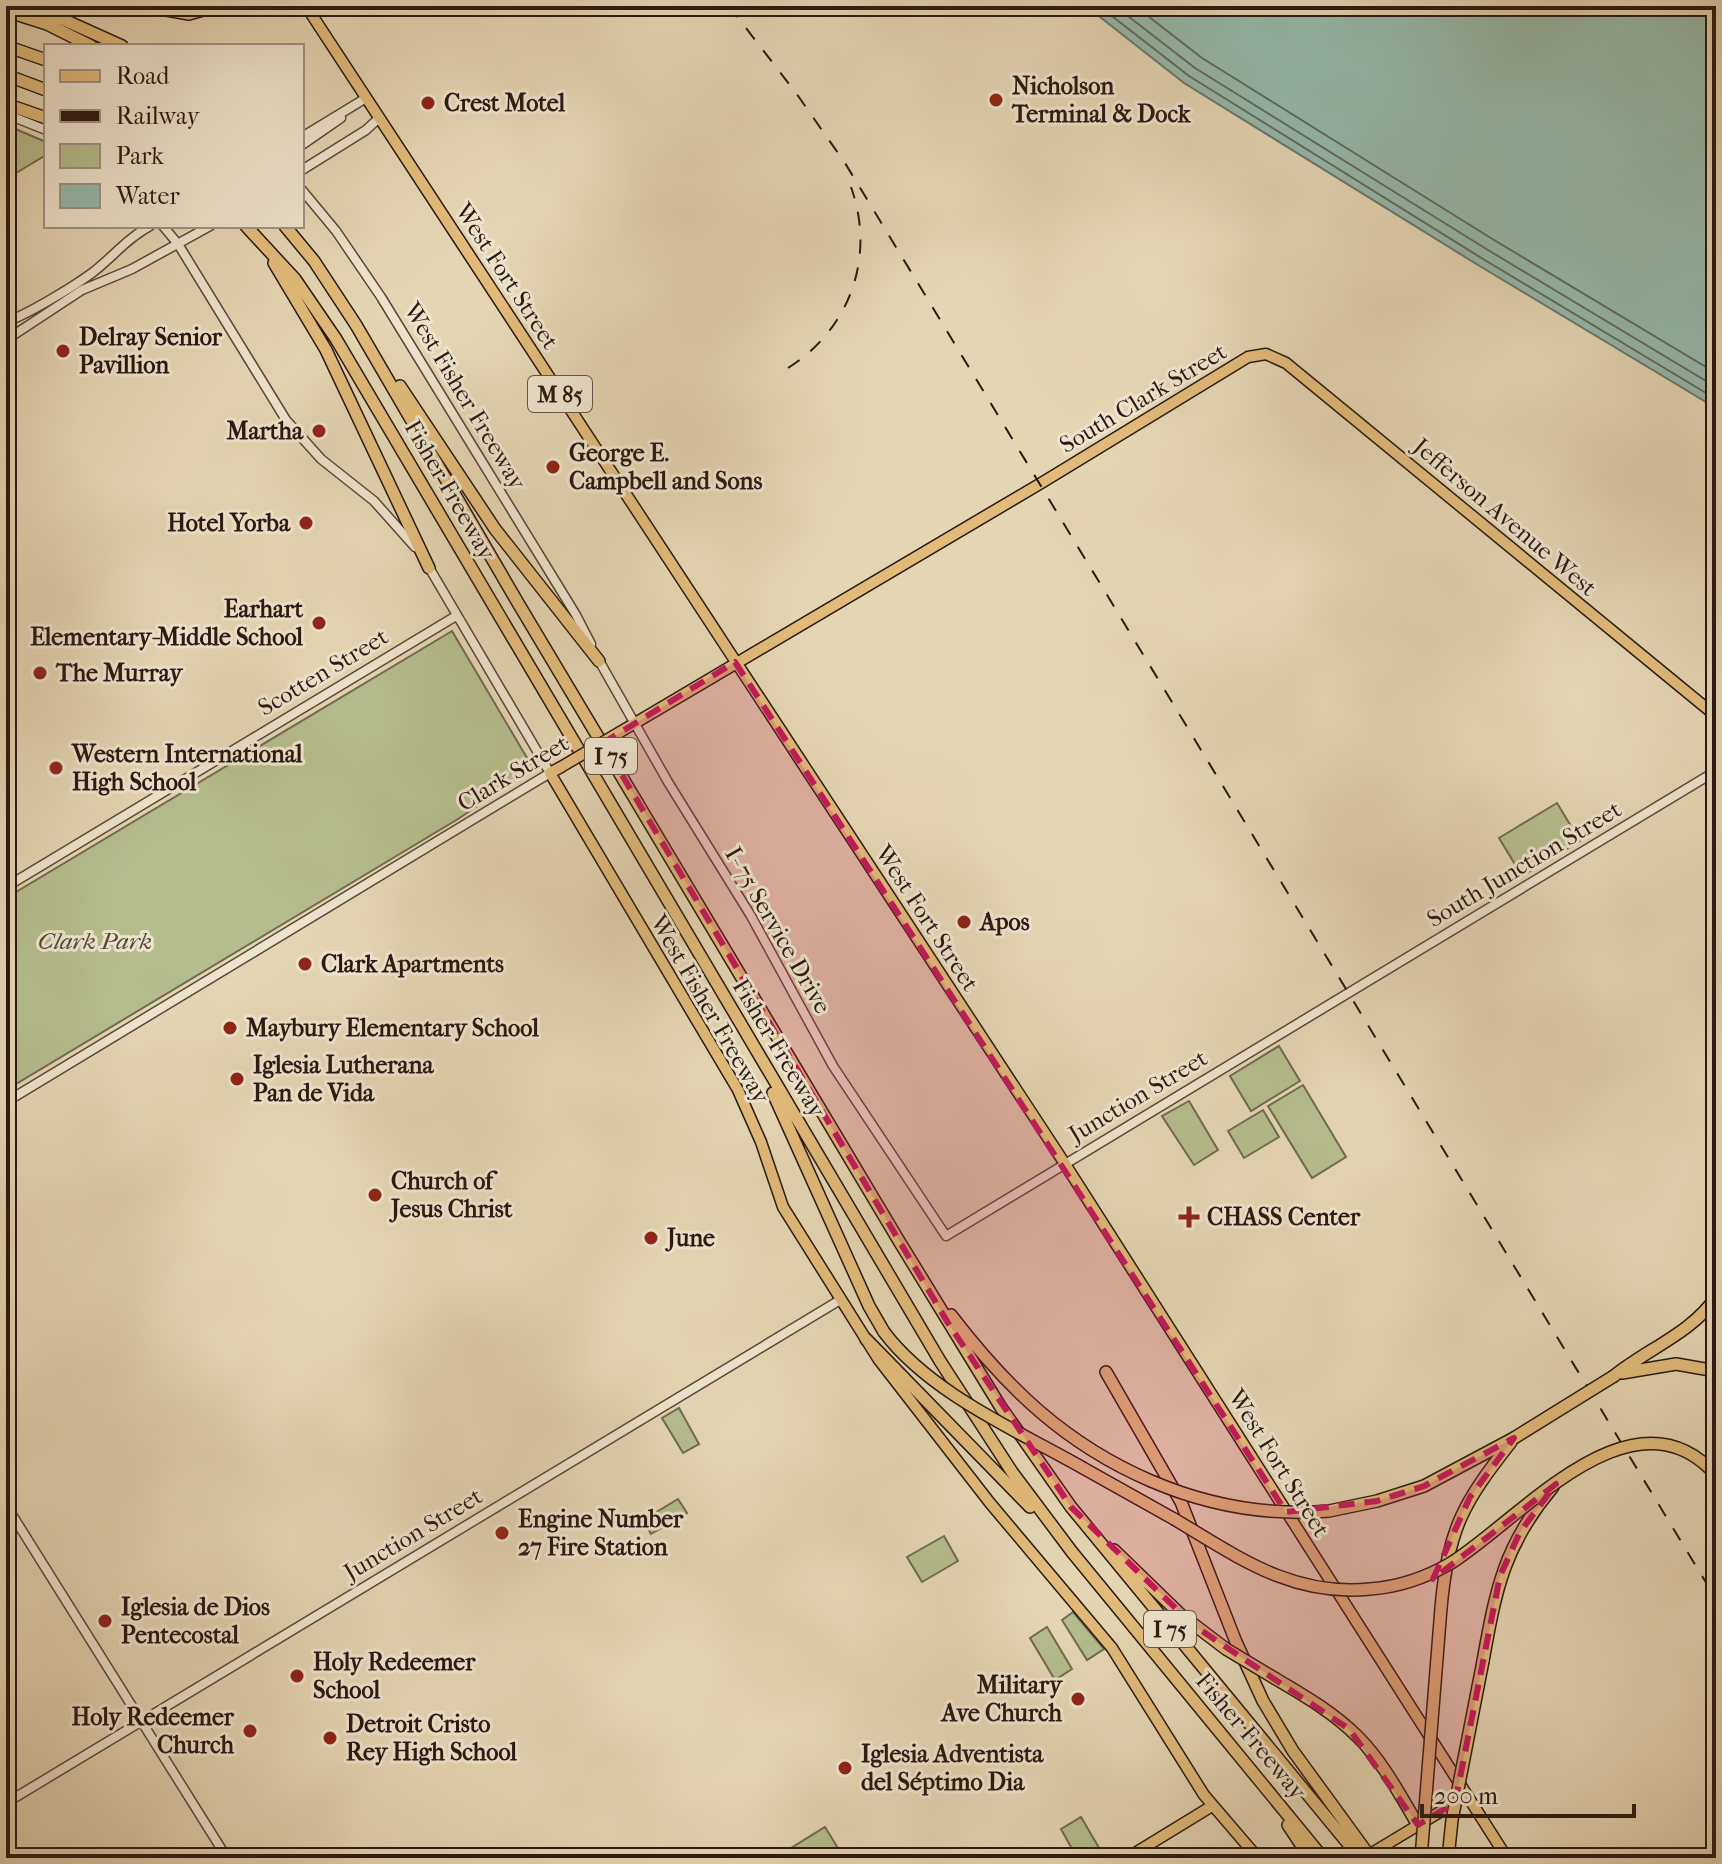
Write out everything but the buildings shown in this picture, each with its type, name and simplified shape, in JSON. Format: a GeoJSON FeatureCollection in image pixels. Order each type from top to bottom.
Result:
{"type":"FeatureCollection","features":[{"type":"Feature","properties":{"kind":"highway"},"geometry":{"type":"LineString","coordinates":[[16,6],[62,19],[118,44]]}},
{"type":"Feature","properties":{"kind":"highway"},"geometry":{"type":"LineString","coordinates":[[144,6],[189,14],[217,6]]}},
{"type":"Feature","properties":{"kind":"highway"},"geometry":{"type":"LineString","coordinates":[[6,11],[47,24],[87,44]]}},
{"type":"Feature","properties":{"kind":"highway"},"geometry":{"type":"LineString","coordinates":[[6,49],[44,60]]}},
{"type":"Feature","properties":{"kind":"highway"},"geometry":{"type":"LineString","coordinates":[[7,76],[44,89]]}},
{"type":"Feature","properties":{"kind":"highway"},"geometry":{"type":"LineString","coordinates":[[6,104],[44,117]]}},
{"type":"Feature","properties":{"kind":"highway","name":"Fisher Freeway"},"geometry":{"type":"LineString","coordinates":[[287,228],[314,261],[369,347],[518,603],[1000,1406],[1071,1507],[1362,1858]]}},
{"type":"Feature","properties":{"kind":"highway"},"geometry":{"type":"LineString","coordinates":[[249,229],[326,350],[429,568]]}},
{"type":"Feature","properties":{"kind":"highway","name":"Fisher Freeway"},"geometry":{"type":"LineString","coordinates":[[249,229],[295,279],[336,339],[753,1048],[956,1387],[1012,1472],[1064,1542],[1323,1858]]}},
{"type":"Feature","properties":{"kind":"highway"},"geometry":{"type":"LineString","coordinates":[[369,347],[414,405],[495,529],[599,661]]}},
{"type":"Feature","properties":{"kind":"highway"},"geometry":{"type":"LineString","coordinates":[[753,1048],[869,1306],[884,1332],[907,1359],[932,1381],[1255,1567],[1282,1579],[1333,1590],[1373,1589],[1404,1583],[1443,1567],[1595,1457],[1618,1448],[1659,1445],[1679,1450],[1700,1461],[1716,1475]]}},
{"type":"Feature","properties":{"kind":"highway"},"geometry":{"type":"LineString","coordinates":[[918,1272],[982,1355],[1015,1392],[1085,1447],[1151,1481],[1182,1493],[1243,1508],[1292,1512],[1329,1511],[1377,1501],[1424,1486],[1514,1438],[1614,1376],[1636,1358],[1693,1322],[1716,1297]]}},
{"type":"Feature","properties":{"kind":"highway"},"geometry":{"type":"LineString","coordinates":[[866,1339],[1064,1542]]}},
{"type":"Feature","properties":{"kind":"highway"},"geometry":{"type":"LineString","coordinates":[[1614,1376],[1646,1367],[1676,1364],[1716,1371]]}},
{"type":"Feature","properties":{"kind":"highway"},"geometry":{"type":"LineString","coordinates":[[1106,1372],[1181,1502],[1236,1642],[1263,1701],[1293,1751],[1371,1858]]}},
{"type":"Feature","properties":{"kind":"highway"},"geometry":{"type":"LineString","coordinates":[[1421,1858],[1446,1561],[1457,1524],[1476,1486],[1514,1438]]}},
{"type":"Feature","properties":{"kind":"highway"},"geometry":{"type":"LineString","coordinates":[[1448,1858],[1452,1820],[1497,1588],[1520,1532],[1556,1484]]}},
{"type":"Feature","properties":{"kind":"highway"},"geometry":{"type":"LineString","coordinates":[[1071,1507],[1170,1605],[1226,1649],[1328,1711],[1358,1737],[1379,1762],[1418,1825]]}},
{"type":"Feature","properties":{"kind":"highway"},"geometry":{"type":"LineString","coordinates":[[1255,1775],[1310,1858]]}},
{"type":"Feature","properties":{"kind":"main road","name":"West Fort Street"},"geometry":{"type":"LineString","coordinates":[[306,6],[1065,1164],[1507,1858]]}},
{"type":"Feature","properties":{"kind":"main road","name":"South Clark Street"},"geometry":{"type":"LineString","coordinates":[[1043,482],[1248,357],[1266,354]]}},
{"type":"Feature","properties":{"kind":"main road","name":"Jefferson Avenue West"},"geometry":{"type":"LineString","coordinates":[[1266,354],[1286,363],[1716,716]]}},
{"type":"Feature","properties":{"kind":"main road","name":"Clark Street"},"geometry":{"type":"LineString","coordinates":[[550,773],[1043,482]]}},
{"type":"Feature","properties":{"kind":"main road","name":"West Fisher Freeway"},"geometry":{"type":"LineString","coordinates":[[550,773],[738,1090],[761,1142],[783,1207],[840,1300],[895,1380],[990,1503],[1101,1634],[1212,1806]]}},
{"type":"Feature","properties":{"kind":"main road"},"geometry":{"type":"LineString","coordinates":[[1362,1858],[1467,1797]]}},
{"type":"Feature","properties":{"kind":"main road"},"geometry":{"type":"LineString","coordinates":[[1127,1858],[1212,1806],[1258,1858]]}},
{"type":"Feature","properties":{"kind":"street"},"geometry":{"type":"LineString","coordinates":[[304,136],[366,98]]}},
{"type":"Feature","properties":{"kind":"street"},"geometry":{"type":"LineString","coordinates":[[304,144],[334,125],[349,109]]}},
{"type":"Feature","properties":{"kind":"street"},"geometry":{"type":"LineString","coordinates":[[6,114],[44,129]]}},
{"type":"Feature","properties":{"kind":"street"},"geometry":{"type":"LineString","coordinates":[[304,169],[366,130],[379,118]]}},
{"type":"Feature","properties":{"kind":"street"},"geometry":{"type":"LineString","coordinates":[[304,162],[313,164]]}},
{"type":"Feature","properties":{"kind":"street","name":"West Fisher Freeway"},"geometry":{"type":"LineString","coordinates":[[304,192],[336,231],[381,297],[576,615],[634,724],[702,839]]}},
{"type":"Feature","properties":{"kind":"street"},"geometry":{"type":"LineString","coordinates":[[6,322],[91,274],[130,237],[146,228]]}},
{"type":"Feature","properties":{"kind":"street","name":"West Fisher Freeway"},"geometry":{"type":"LineString","coordinates":[[165,228],[178,244],[286,420],[321,459],[374,501],[401,529],[429,568],[550,773]]}},
{"type":"Feature","properties":{"kind":"street"},"geometry":{"type":"LineString","coordinates":[[6,340],[94,283],[132,269],[206,228]]}},
{"type":"Feature","properties":{"kind":"street"},"geometry":{"type":"LineString","coordinates":[[28,312],[34,321]]}},
{"type":"Feature","properties":{"kind":"street","name":"Scotten Street"},"geometry":{"type":"LineString","coordinates":[[6,887],[456,616]]}},
{"type":"Feature","properties":{"kind":"street","name":"South Junction Street"},"geometry":{"type":"LineString","coordinates":[[1352,991],[1716,771]]}},
{"type":"Feature","properties":{"kind":"street","name":"Clark Street"},"geometry":{"type":"LineString","coordinates":[[6,1102],[550,773]]}},
{"type":"Feature","properties":{"kind":"street","name":"I- 75 Service Drive"},"geometry":{"type":"LineString","coordinates":[[702,839],[751,916],[863,1114],[946,1236]]}},
{"type":"Feature","properties":{"kind":"street","name":"Junction Street"},"geometry":{"type":"LineString","coordinates":[[946,1236],[1352,991]]}},
{"type":"Feature","properties":{"kind":"street","name":"Junction Street"},"geometry":{"type":"LineString","coordinates":[[6,1803],[840,1300]]}},
{"type":"Feature","properties":{"kind":"street"},"geometry":{"type":"LineString","coordinates":[[6,1505],[227,1858]]}},
{"type":"Feature","properties":{"kind":"highlighted area"},"geometry":{"type":"Polygon","coordinates":[[[735,662],[1286,1512],[1377,1501],[1424,1486],[1514,1438],[1470,1497],[1433,1579],[1556,1484],[1520,1532],[1500,1576],[1455,1803],[1418,1825],[1349,1729],[1193,1625],[1071,1507],[948,1323],[603,743],[735,662]]]}},
{"type":"Feature","properties":{"kind":"green space"},"geometry":{"type":"Polygon","coordinates":[[[6,125],[44,141],[44,156],[6,179],[6,125]]]}},
{"type":"Feature","properties":{"kind":"green space","name":"Clark Park"},"geometry":{"type":"Polygon","coordinates":[[[452,631],[533,768],[458,819],[6,1090],[6,898],[452,631]]]}},
{"type":"Feature","properties":{"kind":"green space"},"geometry":{"type":"Polygon","coordinates":[[[1557,803],[1580,841],[1522,876],[1499,838],[1557,803]]]}},
{"type":"Feature","properties":{"kind":"green space"},"geometry":{"type":"Polygon","coordinates":[[[1279,1046],[1300,1081],[1251,1111],[1230,1076],[1279,1046]]]}},
{"type":"Feature","properties":{"kind":"green space"},"geometry":{"type":"Polygon","coordinates":[[[1303,1085],[1346,1157],[1312,1178],[1268,1106],[1303,1085]]]}},
{"type":"Feature","properties":{"kind":"green space"},"geometry":{"type":"Polygon","coordinates":[[[1189,1101],[1218,1150],[1194,1165],[1162,1116],[1189,1101]]]}},
{"type":"Feature","properties":{"kind":"green space"},"geometry":{"type":"Polygon","coordinates":[[[1263,1110],[1279,1137],[1244,1158],[1228,1131],[1263,1110]]]}},
{"type":"Feature","properties":{"kind":"green space"},"geometry":{"type":"Polygon","coordinates":[[[679,1408],[699,1444],[683,1453],[662,1418],[679,1408]]]}},
{"type":"Feature","properties":{"kind":"green space"},"geometry":{"type":"Polygon","coordinates":[[[678,1499],[687,1513],[651,1534],[643,1520],[678,1499]]]}},
{"type":"Feature","properties":{"kind":"green space"},"geometry":{"type":"Polygon","coordinates":[[[944,1536],[958,1561],[922,1582],[907,1557],[944,1536]]]}},
{"type":"Feature","properties":{"kind":"green space"},"geometry":{"type":"Polygon","coordinates":[[[1073,1612],[1104,1649],[1087,1660],[1062,1620],[1073,1612]]]}},
{"type":"Feature","properties":{"kind":"green space"},"geometry":{"type":"Polygon","coordinates":[[[1047,1627],[1072,1669],[1055,1680],[1030,1638],[1047,1627]]]}},
{"type":"Feature","properties":{"kind":"green space"},"geometry":{"type":"Polygon","coordinates":[[[1081,1817],[1105,1858],[1077,1858],[1061,1829],[1081,1817]]]}},
{"type":"Feature","properties":{"kind":"green space"},"geometry":{"type":"Polygon","coordinates":[[[825,1827],[844,1858],[775,1858],[825,1827]]]}},
{"type":"Feature","properties":{"kind":"water"},"geometry":{"type":"Polygon","coordinates":[[[1086,6],[1716,6],[1716,408],[1184,83],[1086,6]]]}},
{"type":"Feature","properties":{"kind":"railway"},"geometry":{"type":"LineString","coordinates":[[729,6],[845,163],[1716,1599]]}},
{"type":"Feature","properties":{"kind":"railway"},"geometry":{"type":"LineString","coordinates":[[788,368],[810,352],[828,333],[852,289],[860,239],[858,213],[851,187]]}},
{"type":"Feature","properties":{"kind":"place","name":"Nicholson Terminal & Dock"},"geometry":{"type":"Point","coordinates":[996,100]}},
{"type":"Feature","properties":{"kind":"place","name":"Crest Motel"},"geometry":{"type":"Point","coordinates":[428,103]}},
{"type":"Feature","properties":{"kind":"place","name":"Delray Senior Pavillion"},"geometry":{"type":"Point","coordinates":[63,351]}},
{"type":"Feature","properties":{"kind":"place","name":"Martha"},"geometry":{"type":"Point","coordinates":[319,431]}},
{"type":"Feature","properties":{"kind":"place","name":"George E. Campbell and Sons"},"geometry":{"type":"Point","coordinates":[553,467]}},
{"type":"Feature","properties":{"kind":"place","name":"Hotel Yorba"},"geometry":{"type":"Point","coordinates":[306,523]}},
{"type":"Feature","properties":{"kind":"place","name":"Earhart Elementary-Middle School"},"geometry":{"type":"Point","coordinates":[319,623]}},
{"type":"Feature","properties":{"kind":"place","name":"The Murray"},"geometry":{"type":"Point","coordinates":[40,673]}},
{"type":"Feature","properties":{"kind":"place","name":"Western International High School"},"geometry":{"type":"Point","coordinates":[56,768]}},
{"type":"Feature","properties":{"kind":"place","name":"Apos"},"geometry":{"type":"Point","coordinates":[964,922]}},
{"type":"Feature","properties":{"kind":"place","name":"Clark Apartments"},"geometry":{"type":"Point","coordinates":[305,964]}},
{"type":"Feature","properties":{"kind":"place","name":"Maybury Elementary School"},"geometry":{"type":"Point","coordinates":[230,1028]}},
{"type":"Feature","properties":{"kind":"place","name":"Iglesia Lutherana Pan de Vida"},"geometry":{"type":"Point","coordinates":[237,1079]}},
{"type":"Feature","properties":{"kind":"place","name":"Church of Jesus Christ"},"geometry":{"type":"Point","coordinates":[375,1195]}},
{"type":"Feature","properties":{"kind":"place","name":"CHASS Center"},"geometry":{"type":"Point","coordinates":[1189,1217]}},
{"type":"Feature","properties":{"kind":"place","name":"June"},"geometry":{"type":"Point","coordinates":[651,1238]}},
{"type":"Feature","properties":{"kind":"place","name":"Engine Number 27 Fire Station"},"geometry":{"type":"Point","coordinates":[502,1533]}},
{"type":"Feature","properties":{"kind":"place","name":"Iglesia de Dios Pentecostal"},"geometry":{"type":"Point","coordinates":[105,1621]}},
{"type":"Feature","properties":{"kind":"place","name":"Holy Redeemer School"},"geometry":{"type":"Point","coordinates":[297,1676]}},
{"type":"Feature","properties":{"kind":"place","name":"Military Ave Church"},"geometry":{"type":"Point","coordinates":[1078,1699]}},
{"type":"Feature","properties":{"kind":"place","name":"Holy Redeemer Church"},"geometry":{"type":"Point","coordinates":[250,1731]}},
{"type":"Feature","properties":{"kind":"place","name":"Detroit Cristo Rey High School"},"geometry":{"type":"Point","coordinates":[330,1738]}},
{"type":"Feature","properties":{"kind":"place","name":"Iglesia Adventista del Séptimo Dia"},"geometry":{"type":"Point","coordinates":[845,1768]}}]}
